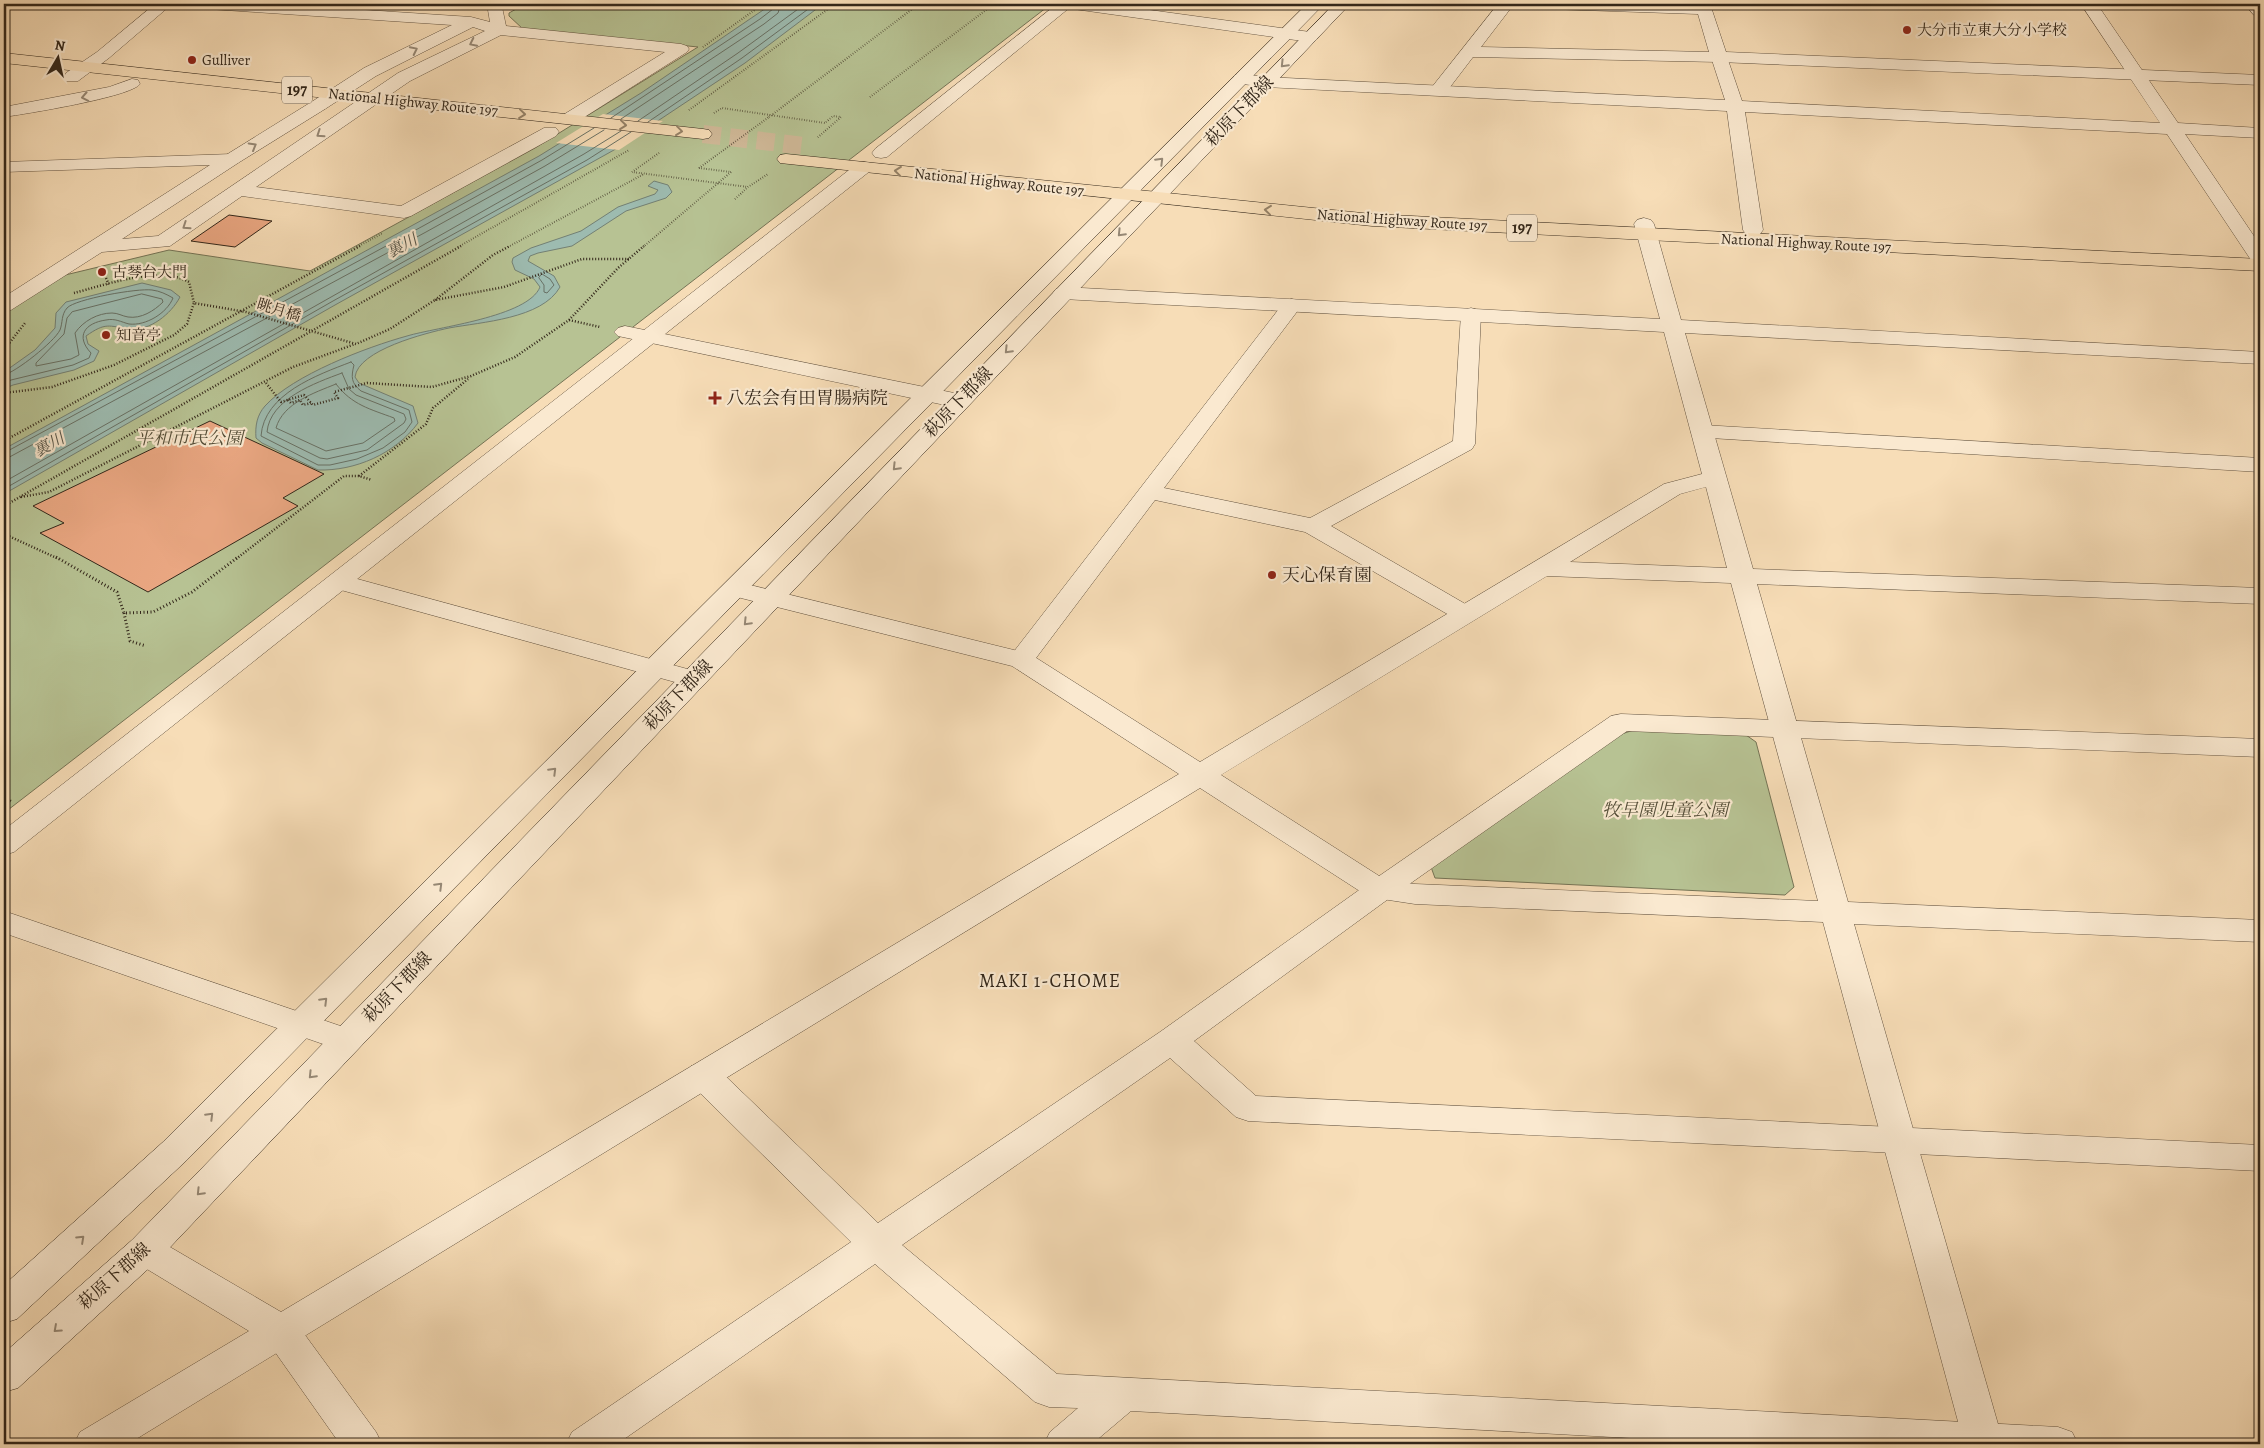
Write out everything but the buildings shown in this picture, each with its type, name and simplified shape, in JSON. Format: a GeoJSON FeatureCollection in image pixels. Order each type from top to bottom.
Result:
{"type":"FeatureCollection","features":[{"type":"Feature","properties":{"kind":"highway"},"geometry":{"type":"LineString","coordinates":[[4,51],[103,55]]}},
{"type":"Feature","properties":{"kind":"highway","name":"National Highway Route 197"},"geometry":{"type":"LineString","coordinates":[[4,58],[374,98],[569,126],[633,145],[685,147]]}},
{"type":"Feature","properties":{"kind":"highway","name":"National Highway Route 197"},"geometry":{"type":"LineString","coordinates":[[4,69],[550,132],[590,121],[702,134]]}},
{"type":"Feature","properties":{"kind":"highway","name":"National Highway Route 197"},"geometry":{"type":"LineString","coordinates":[[811,142],[872,160]]}},
{"type":"Feature","properties":{"kind":"highway","name":"National Highway Route 197"},"geometry":{"type":"LineString","coordinates":[[786,159],[872,160],[1147,190],[1372,220],[1644,229],[2259,258]]}},
{"type":"Feature","properties":{"kind":"highway","name":"National Highway Route 197"},"geometry":{"type":"LineString","coordinates":[[1644,229],[1753,230],[2259,258]]}},
{"type":"Feature","properties":{"kind":"street"},"geometry":{"type":"LineString","coordinates":[[72,76],[103,55],[164,4]]}},
{"type":"Feature","properties":{"kind":"street"},"geometry":{"type":"LineString","coordinates":[[209,4],[471,22],[499,30],[681,49],[569,126]]}},
{"type":"Feature","properties":{"kind":"street"},"geometry":{"type":"LineString","coordinates":[[4,845],[339,582],[636,334],[872,160],[1066,4]]}},
{"type":"Feature","properties":{"kind":"street"},"geometry":{"type":"LineString","coordinates":[[1074,4],[1310,38]]}},
{"type":"Feature","properties":{"kind":"street","name":"萩原下郡線"},"geometry":{"type":"LineString","coordinates":[[4,1376],[145,1250],[1063,293],[1241,79],[1316,4]]}},
{"type":"Feature","properties":{"kind":"street","name":"萩原下郡線"},"geometry":{"type":"LineString","coordinates":[[4,1308],[175,1151],[927,395],[1266,82],[1342,4]]}},
{"type":"Feature","properties":{"kind":"street"},"geometry":{"type":"LineString","coordinates":[[1438,91],[1506,4]]}},
{"type":"Feature","properties":{"kind":"street"},"geometry":{"type":"LineString","coordinates":[[1551,4],[1704,10],[1734,106],[1753,230]]}},
{"type":"Feature","properties":{"kind":"street"},"geometry":{"type":"LineString","coordinates":[[2089,4],[2259,258]]}},
{"type":"Feature","properties":{"kind":"street"},"geometry":{"type":"LineString","coordinates":[[2252,4],[2260,12]]}},
{"type":"Feature","properties":{"kind":"street"},"geometry":{"type":"LineString","coordinates":[[5,304],[370,72],[504,7]]}},
{"type":"Feature","properties":{"kind":"street"},"geometry":{"type":"LineString","coordinates":[[499,30],[504,7]]}},
{"type":"Feature","properties":{"kind":"street"},"geometry":{"type":"LineString","coordinates":[[96,246],[164,242],[404,77],[499,30]]}},
{"type":"Feature","properties":{"kind":"street"},"geometry":{"type":"LineString","coordinates":[[1468,52],[1719,57],[2260,80]]}},
{"type":"Feature","properties":{"kind":"street"},"geometry":{"type":"LineString","coordinates":[[1241,79],[1266,82],[2260,133]]}},
{"type":"Feature","properties":{"kind":"street"},"geometry":{"type":"LineString","coordinates":[[4,112],[112,91],[132,84]]}},
{"type":"Feature","properties":{"kind":"street"},"geometry":{"type":"LineString","coordinates":[[238,190],[404,212],[550,132]]}},
{"type":"Feature","properties":{"kind":"street"},"geometry":{"type":"LineString","coordinates":[[4,168],[232,158]]}},
{"type":"Feature","properties":{"kind":"street"},"geometry":{"type":"LineString","coordinates":[[1644,229],[1985,1442]]}},
{"type":"Feature","properties":{"kind":"street"},"geometry":{"type":"LineString","coordinates":[[1063,293],[2260,358]]}},
{"type":"Feature","properties":{"kind":"street"},"geometry":{"type":"LineString","coordinates":[[1021,660],[1292,305]]}},
{"type":"Feature","properties":{"kind":"street"},"geometry":{"type":"LineString","coordinates":[[1313,526],[1464,444],[1471,314]]}},
{"type":"Feature","properties":{"kind":"street"},"geometry":{"type":"LineString","coordinates":[[636,334],[959,401]]}},
{"type":"Feature","properties":{"kind":"street"},"geometry":{"type":"LineString","coordinates":[[1702,432],[2260,465]]}},
{"type":"Feature","properties":{"kind":"street"},"geometry":{"type":"LineString","coordinates":[[94,1444],[1672,488],[1715,478]]}},
{"type":"Feature","properties":{"kind":"street"},"geometry":{"type":"LineString","coordinates":[[1150,492],[1313,526],[1465,614]]}},
{"type":"Feature","properties":{"kind":"street"},"geometry":{"type":"LineString","coordinates":[[1540,568],[2260,596]]}},
{"type":"Feature","properties":{"kind":"street"},"geometry":{"type":"LineString","coordinates":[[339,582],[693,679]]}},
{"type":"Feature","properties":{"kind":"street"},"geometry":{"type":"LineString","coordinates":[[734,589],[1021,660],[1380,890],[1416,894],[1836,914],[2260,931]]}},
{"type":"Feature","properties":{"kind":"street"},"geometry":{"type":"LineString","coordinates":[[586,1444],[1172,1040],[1380,890],[1621,722],[2260,748]]}},
{"type":"Feature","properties":{"kind":"street"},"geometry":{"type":"LineString","coordinates":[[4,922],[346,1040]]}},
{"type":"Feature","properties":{"kind":"street"},"geometry":{"type":"LineString","coordinates":[[1172,1040],[1248,1108],[2260,1158]]}},
{"type":"Feature","properties":{"kind":"street"},"geometry":{"type":"LineString","coordinates":[[704,1075],[875,1243],[1049,1390],[1985,1442],[2058,1444]]}},
{"type":"Feature","properties":{"kind":"street"},"geometry":{"type":"LineString","coordinates":[[145,1250],[281,1331],[362,1444]]}},
{"type":"Feature","properties":{"kind":"street"},"geometry":{"type":"LineString","coordinates":[[1076,1440],[1122,1395]]}},
{"type":"Feature","properties":{"kind":"path"},"geometry":{"type":"LineString","coordinates":[[686,112],[835,4]]}},
{"type":"Feature","properties":{"kind":"path"},"geometry":{"type":"LineString","coordinates":[[288,400],[291,403],[300,400],[304,404],[311,403],[313,405],[338,398],[334,392],[367,383],[432,387],[471,376],[515,357],[568,320],[629,258],[731,172],[699,168],[920,4]]}},
{"type":"Feature","properties":{"kind":"path"},"geometry":{"type":"LineString","coordinates":[[870,97],[994,4]]}},
{"type":"Feature","properties":{"kind":"path"},"geometry":{"type":"LineString","coordinates":[[714,114],[722,108],[825,123],[833,116],[841,117],[811,142]]}},
{"type":"Feature","properties":{"kind":"path"},"geometry":{"type":"LineString","coordinates":[[4,506],[633,145]]}},
{"type":"Feature","properties":{"kind":"path"},"geometry":{"type":"LineString","coordinates":[[660,153],[632,172],[748,187]]}},
{"type":"Feature","properties":{"kind":"path"},"geometry":{"type":"LineString","coordinates":[[735,199],[748,187],[769,173]]}},
{"type":"Feature","properties":{"kind":"path"},"geometry":{"type":"LineString","coordinates":[[17,498],[49,492],[293,368],[390,329],[435,300],[493,255],[644,174]]}},
{"type":"Feature","properties":{"kind":"path"},"geometry":{"type":"LineString","coordinates":[[4,441],[388,230]]}},
{"type":"Feature","properties":{"kind":"path"},"geometry":{"type":"LineString","coordinates":[[435,300],[489,291],[547,270],[582,260],[629,258]]}},
{"type":"Feature","properties":{"kind":"path"},"geometry":{"type":"LineString","coordinates":[[4,393],[52,387],[114,365],[174,335],[186,324],[194,303],[189,282],[180,276],[156,276],[73,294]]}},
{"type":"Feature","properties":{"kind":"path"},"geometry":{"type":"LineString","coordinates":[[106,278],[109,285]]}},
{"type":"Feature","properties":{"kind":"path","name":"眺月橋"},"geometry":{"type":"LineString","coordinates":[[194,303],[246,312],[356,344]]}},
{"type":"Feature","properties":{"kind":"path"},"geometry":{"type":"LineString","coordinates":[[4,350],[29,319]]}},
{"type":"Feature","properties":{"kind":"path"},"geometry":{"type":"LineString","coordinates":[[359,476],[426,424],[433,408],[471,376]]}},
{"type":"Feature","properties":{"kind":"path"},"geometry":{"type":"LineString","coordinates":[[266,383],[282,402],[304,395],[311,403]]}},
{"type":"Feature","properties":{"kind":"path"},"geometry":{"type":"LineString","coordinates":[[124,613],[153,612],[192,592],[344,476],[359,476],[372,480]]}},
{"type":"Feature","properties":{"kind":"path"},"geometry":{"type":"LineString","coordinates":[[4,534],[69,563],[117,592],[130,641],[146,646]]}},
{"type":"Feature","properties":{"kind":"green space","name":"平和市民公園"},"geometry":{"type":"Polygon","coordinates":[[[525,4],[1051,4],[4,813],[4,313],[61,276],[169,250],[310,271],[535,148],[698,47],[523,29],[509,16],[509,13],[525,4]]]}},
{"type":"Feature","properties":{"kind":"green space","name":"牧早園児童公園"},"geometry":{"type":"Polygon","coordinates":[[[1634,730],[1746,735],[1756,742],[1794,887],[1785,895],[1435,878],[1431,867],[1615,736],[1634,730]]]}},
{"type":"Feature","properties":{"kind":"water","name":"裏川"},"geometry":{"type":"Polygon","coordinates":[[[772,4],[823,4],[745,63],[614,150],[335,305],[4,494],[4,449],[539,156],[641,93],[772,4]]]}},
{"type":"Feature","properties":{"kind":"water"},"geometry":{"type":"Polygon","coordinates":[[[654,181],[668,185],[672,192],[666,198],[626,211],[572,246],[530,256],[528,261],[554,276],[560,287],[551,298],[540,306],[510,317],[449,328],[394,344],[380,351],[359,367],[355,377],[359,383],[413,406],[418,423],[398,444],[386,452],[360,464],[332,470],[318,470],[262,443],[256,438],[257,421],[265,406],[293,384],[312,373],[372,347],[407,336],[501,313],[518,306],[532,297],[540,287],[534,279],[515,270],[512,262],[513,258],[531,248],[581,231],[618,207],[655,194],[658,190],[648,186],[654,181]]]}},
{"type":"Feature","properties":{"kind":"water"},"geometry":{"type":"Polygon","coordinates":[[[142,283],[171,290],[180,297],[165,315],[145,327],[130,329],[107,326],[86,336],[88,344],[99,351],[94,361],[74,370],[13,385],[4,389],[4,372],[35,350],[55,328],[56,313],[66,302],[142,283]]]}},
{"type":"Feature","properties":{"kind":"pier"},"geometry":{"type":"Polygon","coordinates":[[[603,114],[663,121],[619,150],[556,143],[603,114]]]}},
{"type":"Feature","properties":{"kind":"tunnel"},"geometry":{"type":"LineString","coordinates":[[703,134],[805,146]]}},
{"type":"Feature","properties":{"kind":"place","name":"大分市立東大分小学校"},"geometry":{"type":"Point","coordinates":[1907,30]}},
{"type":"Feature","properties":{"kind":"place","name":"Gulliver"},"geometry":{"type":"Point","coordinates":[192,60]}},
{"type":"Feature","properties":{"kind":"place","name":"古琴台大門"},"geometry":{"type":"Point","coordinates":[102,272]}},
{"type":"Feature","properties":{"kind":"place","name":"知音亭"},"geometry":{"type":"Point","coordinates":[106,335]}},
{"type":"Feature","properties":{"kind":"place","name":"八宏会有田胃腸病院"},"geometry":{"type":"Point","coordinates":[715,398]}},
{"type":"Feature","properties":{"kind":"place","name":"天心保育園"},"geometry":{"type":"Point","coordinates":[1272,575]}},
{"type":"Feature","properties":{"kind":"district","name":"MAKI 1-CHOME"},"geometry":{"type":"Point","coordinates":[1050,981]}}]}
